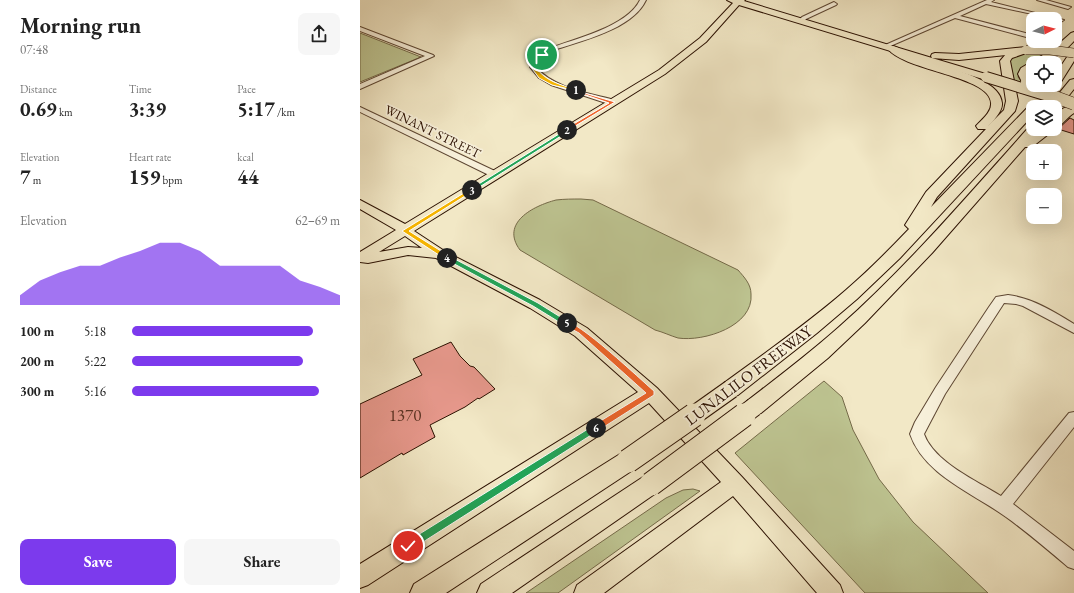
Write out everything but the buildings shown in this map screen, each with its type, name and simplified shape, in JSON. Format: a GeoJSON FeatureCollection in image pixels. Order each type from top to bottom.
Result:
{"type":"FeatureCollection","features":[{"type":"Feature","properties":{"kind":"highway"},"geometry":{"type":"LineString","coordinates":[[1049,56],[1069,42],[1074,35]]}},
{"type":"Feature","properties":{"kind":"highway"},"geometry":{"type":"LineString","coordinates":[[889,47],[903,57],[975,81],[995,94],[997,103],[995,111],[952,171]]}},
{"type":"Feature","properties":{"kind":"highway"},"geometry":{"type":"LineString","coordinates":[[894,254],[930,195],[1009,111],[1012,101],[1005,61],[1009,56],[1026,50],[1050,50],[1074,53]]}},
{"type":"Feature","properties":{"kind":"highway","name":"LUNALILO FREEWAY"},"geometry":{"type":"LineString","coordinates":[[1062,72],[1074,53]]}},
{"type":"Feature","properties":{"kind":"highway"},"geometry":{"type":"LineString","coordinates":[[1026,69],[1023,74],[1026,80]]}},
{"type":"Feature","properties":{"kind":"highway"},"geometry":{"type":"LineString","coordinates":[[1059,100],[1074,82]]}},
{"type":"Feature","properties":{"kind":"highway"},"geometry":{"type":"LineString","coordinates":[[1040,92],[1052,100]]}},
{"type":"Feature","properties":{"kind":"highway","name":"LUNALILO FREEWAY"},"geometry":{"type":"LineString","coordinates":[[1039,100],[1047,92]]}},
{"type":"Feature","properties":{"kind":"highway"},"geometry":{"type":"LineString","coordinates":[[1062,103],[1074,104]]}},
{"type":"Feature","properties":{"kind":"highway"},"geometry":{"type":"LineString","coordinates":[[1062,115],[1074,108]]}},
{"type":"Feature","properties":{"kind":"highway","name":"LUNALILO FREEWAY"},"geometry":{"type":"LineString","coordinates":[[423,593],[628,461],[731,389],[851,295],[894,254],[1026,114]]}},
{"type":"Feature","properties":{"kind":"highway","name":"LUNALILO FREEWAY"},"geometry":{"type":"LineString","coordinates":[[490,593],[651,484],[754,407],[858,320],[909,270],[1028,136]]}},
{"type":"Feature","properties":{"kind":"highway"},"geometry":{"type":"LineString","coordinates":[[1009,157],[1039,136]]}},
{"type":"Feature","properties":{"kind":"main road"},"geometry":{"type":"LineString","coordinates":[[360,258],[662,72],[686,55],[703,40],[736,1],[986,77],[1048,100]]}},
{"type":"Feature","properties":{"kind":"main road"},"geometry":{"type":"LineString","coordinates":[[722,18],[742,13],[776,14]]}},
{"type":"Feature","properties":{"kind":"main road"},"geometry":{"type":"LineString","coordinates":[[889,47],[900,47],[935,56],[968,56],[1026,50]]}},
{"type":"Feature","properties":{"kind":"main road"},"geometry":{"type":"LineString","coordinates":[[956,68],[954,65],[968,56]]}},
{"type":"Feature","properties":{"kind":"main road"},"geometry":{"type":"LineString","coordinates":[[360,204],[441,255],[535,304],[581,332],[651,393],[735,483],[832,593]]}},
{"type":"Feature","properties":{"kind":"main road"},"geometry":{"type":"LineString","coordinates":[[360,261],[392,253],[408,251],[441,255]]}},
{"type":"Feature","properties":{"kind":"main road"},"geometry":{"type":"LineString","coordinates":[[360,577],[651,393]]}},
{"type":"Feature","properties":{"kind":"main road"},"geometry":{"type":"LineString","coordinates":[[591,591],[717,498],[735,483]]}},
{"type":"Feature","properties":{"kind":"street"},"geometry":{"type":"LineString","coordinates":[[612,102],[553,84],[541,77],[533,67],[542,55],[549,50],[623,21],[638,9],[643,0]]}},
{"type":"Feature","properties":{"kind":"street"},"geometry":{"type":"LineString","coordinates":[[975,0],[1028,12]]}},
{"type":"Feature","properties":{"kind":"street"},"geometry":{"type":"LineString","coordinates":[[889,47],[991,0]]}},
{"type":"Feature","properties":{"kind":"street"},"geometry":{"type":"LineString","coordinates":[[1040,0],[1068,7]]}},
{"type":"Feature","properties":{"kind":"street"},"geometry":{"type":"LineString","coordinates":[[801,21],[804,18],[834,4]]}},
{"type":"Feature","properties":{"kind":"street"},"geometry":{"type":"LineString","coordinates":[[954,16],[1026,34]]}},
{"type":"Feature","properties":{"kind":"street"},"geometry":{"type":"LineString","coordinates":[[360,29],[431,56],[360,87]]}},
{"type":"Feature","properties":{"kind":"street","name":"WINANT STREET"},"geometry":{"type":"LineString","coordinates":[[360,109],[496,175]]}},
{"type":"Feature","properties":{"kind":"street"},"geometry":{"type":"LineString","coordinates":[[1074,329],[1022,301],[1009,298],[1000,300],[918,427],[917,431],[919,441],[929,455],[953,474],[1002,505],[1074,561]]}},
{"type":"Feature","properties":{"kind":"street"},"geometry":{"type":"LineString","coordinates":[[1002,505],[1074,417]]}},
{"type":"Feature","properties":{"kind":"green space"},"geometry":{"type":"Polygon","coordinates":[[[360,33],[421,57],[360,82],[360,33]]]}},
{"type":"Feature","properties":{"kind":"green space"},"geometry":{"type":"Polygon","coordinates":[[[1027,53],[1049,53],[1044,56],[1026,56],[1026,67],[1020,71],[1018,77],[1025,86],[1013,84],[1008,63],[1013,57],[1027,53]]]}},
{"type":"Feature","properties":{"kind":"green space"},"geometry":{"type":"Polygon","coordinates":[[[556,200],[593,200],[738,270],[747,281],[751,290],[750,305],[745,315],[725,330],[701,337],[689,339],[678,338],[655,330],[520,250],[515,240],[514,232],[522,217],[529,211],[556,200]]]}},
{"type":"Feature","properties":{"kind":"green space"},"geometry":{"type":"Polygon","coordinates":[[[824,381],[842,397],[853,430],[879,479],[913,522],[988,593],[865,593],[735,453],[824,381]]]}},
{"type":"Feature","properties":{"kind":"green space"},"geometry":{"type":"Polygon","coordinates":[[[693,489],[700,491],[558,593],[526,593],[666,498],[683,490],[693,489]]]}},
{"type":"Feature","properties":{"kind":"route"},"geometry":{"type":"LineString","coordinates":[[408,546],[651,393],[581,332],[535,304],[441,255],[405,231],[612,102],[553,84],[541,77],[533,67],[542,55]]}}]}
